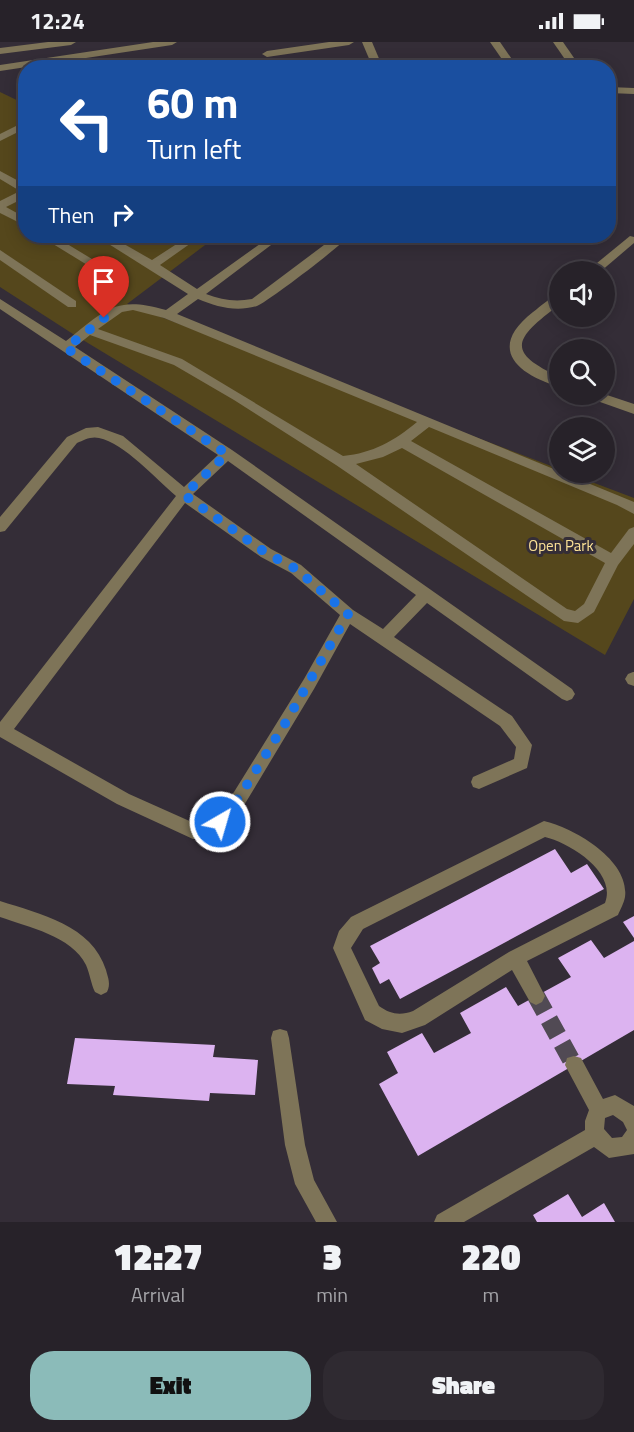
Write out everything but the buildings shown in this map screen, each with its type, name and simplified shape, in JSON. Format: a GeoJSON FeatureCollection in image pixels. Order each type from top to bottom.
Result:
{"type":"FeatureCollection","features":[{"type":"Feature","properties":{"kind":"street"},"geometry":{"type":"LineString","coordinates":[[0,51],[71,42]]}},
{"type":"Feature","properties":{"kind":"street"},"geometry":{"type":"LineString","coordinates":[[53,60],[172,42]]}},
{"type":"Feature","properties":{"kind":"street"},"geometry":{"type":"LineString","coordinates":[[267,54],[349,42]]}},
{"type":"Feature","properties":{"kind":"street"},"geometry":{"type":"LineString","coordinates":[[367,42],[375,60]]}},
{"type":"Feature","properties":{"kind":"street"},"geometry":{"type":"LineString","coordinates":[[495,42],[507,60]]}},
{"type":"Feature","properties":{"kind":"street"},"geometry":{"type":"LineString","coordinates":[[558,42],[570,60]]}},
{"type":"Feature","properties":{"kind":"street"},"geometry":{"type":"LineString","coordinates":[[0,68],[18,65]]}},
{"type":"Feature","properties":{"kind":"street"},"geometry":{"type":"LineString","coordinates":[[616,90],[634,91]]}},
{"type":"Feature","properties":{"kind":"street"},"geometry":{"type":"LineString","coordinates":[[0,138],[18,128]]}},
{"type":"Feature","properties":{"kind":"street"},"geometry":{"type":"LineString","coordinates":[[11,132],[18,136]]}},
{"type":"Feature","properties":{"kind":"street"},"geometry":{"type":"LineString","coordinates":[[0,174],[18,186]]}},
{"type":"Feature","properties":{"kind":"street"},"geometry":{"type":"LineString","coordinates":[[18,197],[0,207],[18,218]]}},
{"type":"Feature","properties":{"kind":"street"},"geometry":{"type":"LineString","coordinates":[[606,261],[631,241]]}},
{"type":"Feature","properties":{"kind":"street"},"geometry":{"type":"LineString","coordinates":[[58,243],[119,279]]}},
{"type":"Feature","properties":{"kind":"street"},"geometry":{"type":"LineString","coordinates":[[114,243],[196,294],[231,308],[256,302],[334,243]]}},
{"type":"Feature","properties":{"kind":"street"},"geometry":{"type":"LineString","coordinates":[[152,265],[182,243]]}},
{"type":"Feature","properties":{"kind":"street"},"geometry":{"type":"LineString","coordinates":[[168,315],[268,243]]}},
{"type":"Feature","properties":{"kind":"street"},"geometry":{"type":"LineString","coordinates":[[0,254],[72,304]]}},
{"type":"Feature","properties":{"kind":"street"},"geometry":{"type":"LineString","coordinates":[[0,303],[227,454],[424,596],[567,694]]}},
{"type":"Feature","properties":{"kind":"street"},"geometry":{"type":"LineString","coordinates":[[66,348],[120,306],[139,306],[168,315],[427,421],[622,501],[634,509]]}},
{"type":"Feature","properties":{"kind":"street"},"geometry":{"type":"LineString","coordinates":[[549,307],[517,333],[514,345],[515,354],[523,363],[549,377]]}},
{"type":"Feature","properties":{"kind":"street"},"geometry":{"type":"LineString","coordinates":[[88,330],[178,362],[239,396],[341,461],[564,615],[578,616],[589,608],[613,561],[634,533]]}},
{"type":"Feature","properties":{"kind":"street"},"geometry":{"type":"LineString","coordinates":[[615,402],[634,409]]}},
{"type":"Feature","properties":{"kind":"street"},"geometry":{"type":"LineString","coordinates":[[341,461],[366,459],[382,454],[402,442],[427,421]]}},
{"type":"Feature","properties":{"kind":"street"},"geometry":{"type":"LineString","coordinates":[[0,527],[72,440],[86,433],[98,432],[118,439],[184,495],[266,553],[296,569],[348,614],[506,721],[524,745],[521,763],[479,782]]}},
{"type":"Feature","properties":{"kind":"street"},"geometry":{"type":"LineString","coordinates":[[402,442],[613,561]]}},
{"type":"Feature","properties":{"kind":"street"},"geometry":{"type":"LineString","coordinates":[[227,454],[184,495],[1,730],[123,799],[193,831],[220,822],[240,796],[265,756],[348,614]]}},
{"type":"Feature","properties":{"kind":"street"},"geometry":{"type":"LineString","coordinates":[[385,637],[424,596]]}},
{"type":"Feature","properties":{"kind":"street"},"geometry":{"type":"LineString","coordinates":[[539,830],[562,832],[600,859],[619,886],[618,899],[608,911],[515,958],[418,1018],[395,1024],[382,1020],[372,1013],[342,948],[346,935],[357,923],[539,830]]}},
{"type":"Feature","properties":{"kind":"street"},"geometry":{"type":"LineString","coordinates":[[0,909],[59,932],[87,950],[92,957],[101,986]]}},
{"type":"Feature","properties":{"kind":"street"},"geometry":{"type":"LineString","coordinates":[[515,958],[536,996]]}},
{"type":"Feature","properties":{"kind":"street"},"geometry":{"type":"LineString","coordinates":[[280,1038],[295,1145],[302,1174],[305,1184],[327,1222]]}},
{"type":"Feature","properties":{"kind":"street"},"geometry":{"type":"LineString","coordinates":[[574,1065],[599,1110]]}},
{"type":"Feature","properties":{"kind":"street"},"geometry":{"type":"LineString","coordinates":[[632,1147],[609,1148],[596,1135],[594,1117],[599,1110],[615,1105],[633,1117]]}},
{"type":"Feature","properties":{"kind":"street"},"geometry":{"type":"LineString","coordinates":[[444,1222],[596,1135]]}},
{"type":"Feature","properties":{"kind":"green space","name":"Open Park"},"geometry":{"type":"Polygon","coordinates":[[[0,92],[18,101],[18,243],[208,243],[127,304],[549,465],[549,483],[594,483],[634,498],[634,599],[605,655],[73,334],[0,287],[0,92]]]}},
{"type":"Feature","properties":{"kind":"tunnel"},"geometry":{"type":"LineString","coordinates":[[536,996],[574,1065]]}},
{"type":"Feature","properties":{"kind":"route"},"geometry":{"type":"LineString","coordinates":[[104,318],[66,348],[227,454],[184,495],[266,553],[296,569],[348,614],[286,722],[240,796],[220,822]]}}]}
